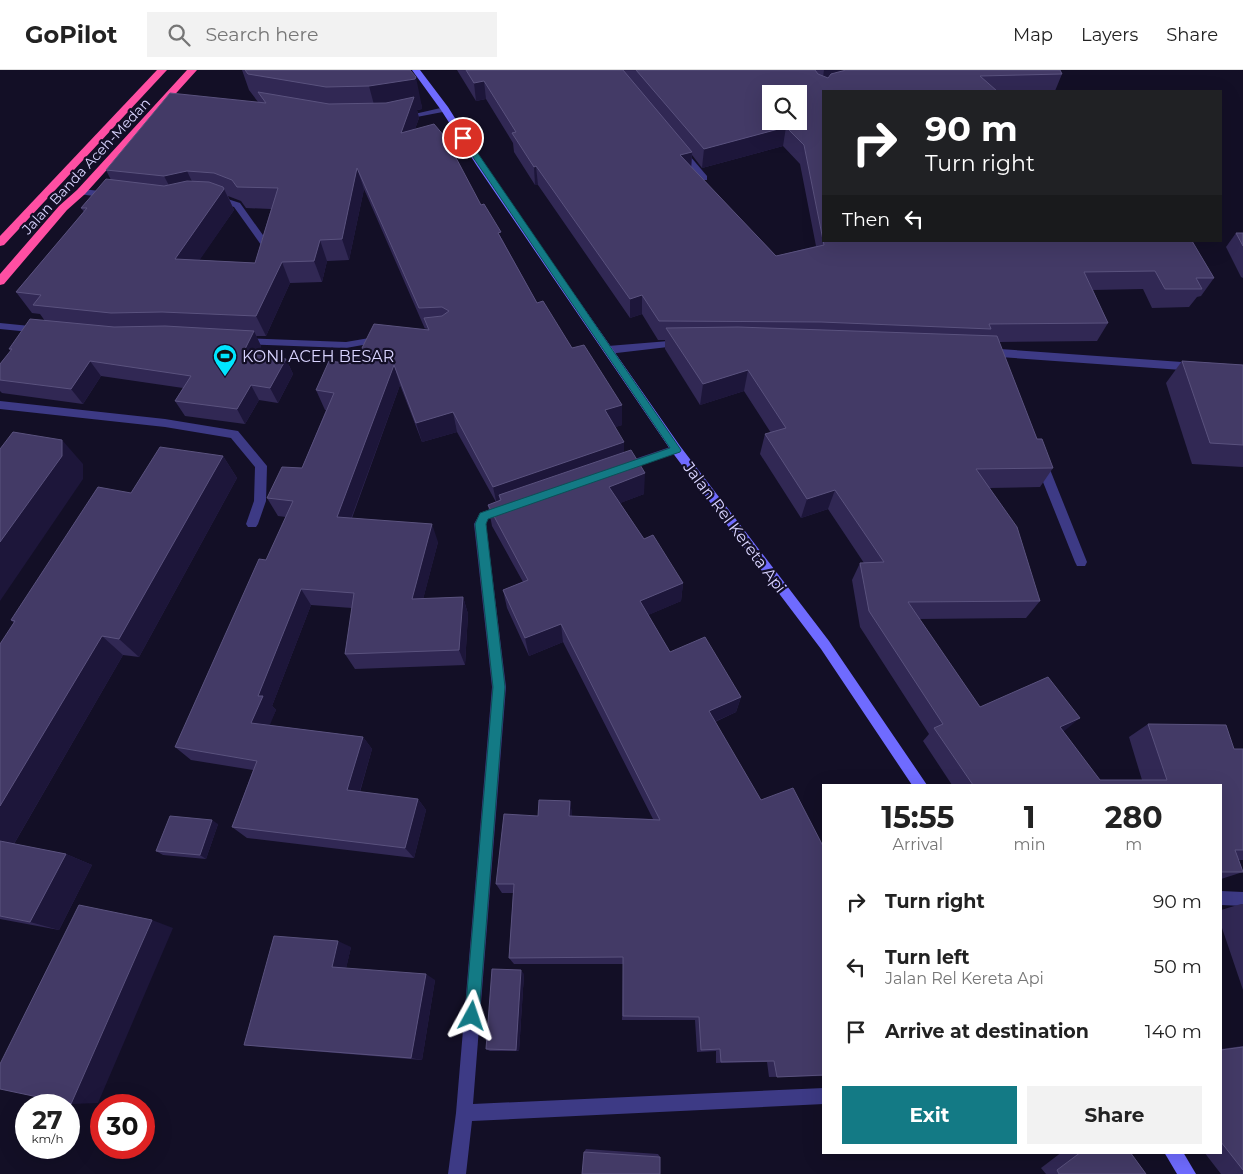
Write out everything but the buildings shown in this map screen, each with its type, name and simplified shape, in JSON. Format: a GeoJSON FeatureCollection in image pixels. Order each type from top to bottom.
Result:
{"type":"FeatureCollection","features":[{"type":"Feature","properties":{"kind":"highway","name":"Jalan Banda Aceh-Medan"},"geometry":{"type":"LineString","coordinates":[[0,243],[162,70]]}},
{"type":"Feature","properties":{"kind":"highway","name":"Jalan Banda Aceh-Medan"},"geometry":{"type":"LineString","coordinates":[[0,281],[63,208],[177,94],[192,70]]}},
{"type":"Feature","properties":{"kind":"highway"},"geometry":{"type":"LineString","coordinates":[[34,205],[63,208]]}},
{"type":"Feature","properties":{"kind":"main road","name":"Jalan Rel Kereta Api"},"geometry":{"type":"LineString","coordinates":[[416,70],[445,109],[481,166],[676,450],[825,645],[919,784]]}},
{"type":"Feature","properties":{"kind":"main road"},"geometry":{"type":"LineString","coordinates":[[1173,1154],[1187,1174]]}},
{"type":"Feature","properties":{"kind":"street"},"geometry":{"type":"LineString","coordinates":[[391,121],[445,109]]}},
{"type":"Feature","properties":{"kind":"street"},"geometry":{"type":"LineString","coordinates":[[674,142],[704,178]]}},
{"type":"Feature","properties":{"kind":"street"},"geometry":{"type":"LineString","coordinates":[[80,192],[118,196]]}},
{"type":"Feature","properties":{"kind":"street"},"geometry":{"type":"LineString","coordinates":[[204,197],[220,198],[237,205],[266,247]]}},
{"type":"Feature","properties":{"kind":"street"},"geometry":{"type":"LineString","coordinates":[[0,326],[48,331]]}},
{"type":"Feature","properties":{"kind":"street"},"geometry":{"type":"LineString","coordinates":[[231,340],[346,345],[395,337]]}},
{"type":"Feature","properties":{"kind":"street"},"geometry":{"type":"LineString","coordinates":[[608,350],[691,343]]}},
{"type":"Feature","properties":{"kind":"street"},"geometry":{"type":"LineString","coordinates":[[978,352],[999,357],[1048,355],[1204,368]]}},
{"type":"Feature","properties":{"kind":"street"},"geometry":{"type":"LineString","coordinates":[[0,405],[165,423],[234,434],[261,466],[260,501],[252,524]]}},
{"type":"Feature","properties":{"kind":"street"},"geometry":{"type":"LineString","coordinates":[[611,472],[676,450]]}},
{"type":"Feature","properties":{"kind":"street"},"geometry":{"type":"LineString","coordinates":[[1037,453],[1081,562]]}},
{"type":"Feature","properties":{"kind":"street"},"geometry":{"type":"LineString","coordinates":[[457,1174],[464,1112],[499,687],[480,524],[484,516],[518,504]]}},
{"type":"Feature","properties":{"kind":"street"},"geometry":{"type":"LineString","coordinates":[[1222,898],[1243,899]]}},
{"type":"Feature","properties":{"kind":"street"},"geometry":{"type":"LineString","coordinates":[[464,1112],[822,1096]]}},
{"type":"Feature","properties":{"kind":"place","name":"KONI ACEH BESAR"},"geometry":{"type":"Point","coordinates":[225,377]}},
{"type":"Feature","properties":{"kind":"route"},"geometry":{"type":"LineString","coordinates":[[463,138],[676,450],[484,516],[480,524],[495,638],[499,687],[472,1016]]}}]}
